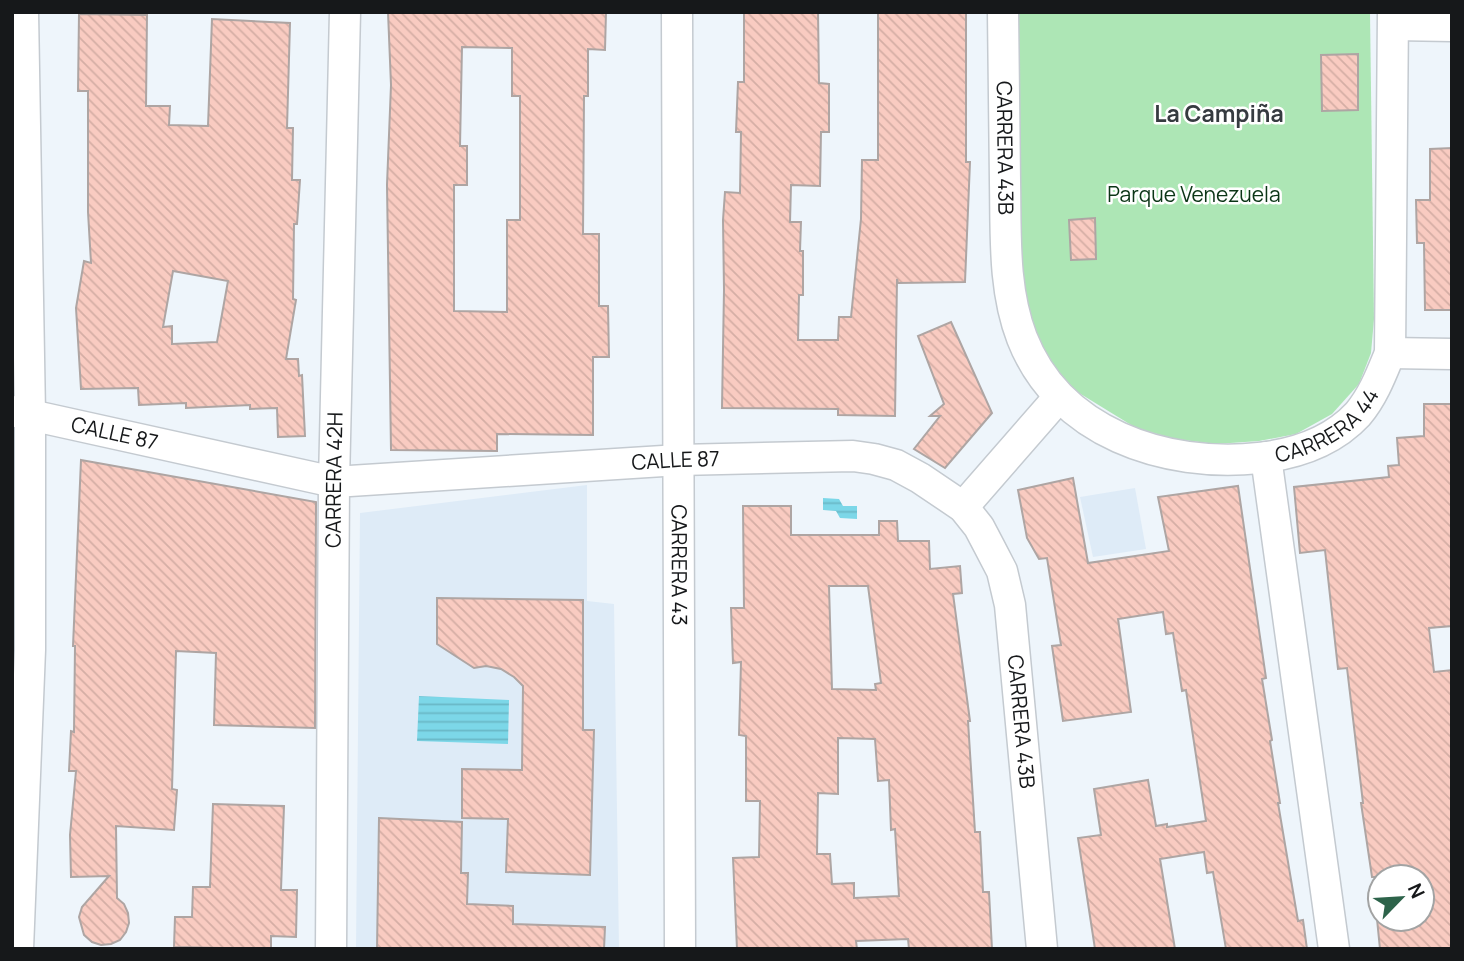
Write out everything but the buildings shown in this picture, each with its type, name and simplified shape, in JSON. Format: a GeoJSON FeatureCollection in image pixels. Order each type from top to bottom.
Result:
{"type":"FeatureCollection","features":[{"type":"Feature","properties":{"kind":"street"},"geometry":{"type":"LineString","coordinates":[[18,949],[30,650],[21,412],[23,12]]}},
{"type":"Feature","properties":{"kind":"street","name":"CARRERA 42H"},"geometry":{"type":"LineString","coordinates":[[331,949],[334,482],[345,12]]}},
{"type":"Feature","properties":{"kind":"street","name":"CARRERA 43"},"geometry":{"type":"LineString","coordinates":[[677,12],[680,949]]}},
{"type":"Feature","properties":{"kind":"street","name":"CARRERA 43B"},"geometry":{"type":"LineString","coordinates":[[1003,12],[1006,260],[1012,307],[1031,359],[1059,397]]}},
{"type":"Feature","properties":{"kind":"street"},"geometry":{"type":"LineString","coordinates":[[1393,19],[1452,26]]}},
{"type":"Feature","properties":{"kind":"street","name":"CARRERA 44"},"geometry":{"type":"LineString","coordinates":[[1334,949],[1266,457],[1300,451],[1331,436],[1348,422],[1377,387],[1390,353],[1393,19]]}},
{"type":"Feature","properties":{"kind":"street"},"geometry":{"type":"LineString","coordinates":[[1390,353],[1452,354]]}},
{"type":"Feature","properties":{"kind":"street"},"geometry":{"type":"LineString","coordinates":[[963,507],[1059,397],[1083,417],[1140,447],[1203,460],[1266,457]]}},
{"type":"Feature","properties":{"kind":"street","name":"CALLE 87"},"geometry":{"type":"LineString","coordinates":[[21,412],[334,482],[679,460],[853,456],[896,466],[920,478],[963,507]]}},
{"type":"Feature","properties":{"kind":"street","name":"CARRERA 43B"},"geometry":{"type":"LineString","coordinates":[[963,507],[979,527],[998,563],[1010,605],[1042,949]]}},
{"type":"Feature","properties":{"kind":"shaded area"},"geometry":{"type":"Polygon","coordinates":[[[587,485],[587,601],[614,604],[619,949],[356,949],[360,513],[587,485]]]}},
{"type":"Feature","properties":{"kind":"shaded area"},"geometry":{"type":"Polygon","coordinates":[[[1135,488],[1146,549],[1093,557],[1080,497],[1135,488]]]}},
{"type":"Feature","properties":{"kind":"green space","name":"Parque Venezuela"},"geometry":{"type":"Polygon","coordinates":[[[1017,12],[1370,12],[1374,319],[1371,353],[1359,384],[1332,414],[1296,434],[1259,441],[1216,444],[1175,439],[1136,428],[1066,385],[1029,326],[1019,281],[1017,12]]]}},
{"type":"Feature","properties":{"kind":"water"},"geometry":{"type":"Polygon","coordinates":[[[823,498],[839,499],[843,506],[857,506],[857,519],[840,518],[836,511],[823,510],[823,498]]]}},
{"type":"Feature","properties":{"kind":"water"},"geometry":{"type":"Polygon","coordinates":[[[419,696],[509,700],[508,744],[417,741],[419,696]]]}},
{"type":"Feature","properties":{"kind":"district","name":"La Campiña"},"geometry":{"type":"Point","coordinates":[1219,114]}}]}
